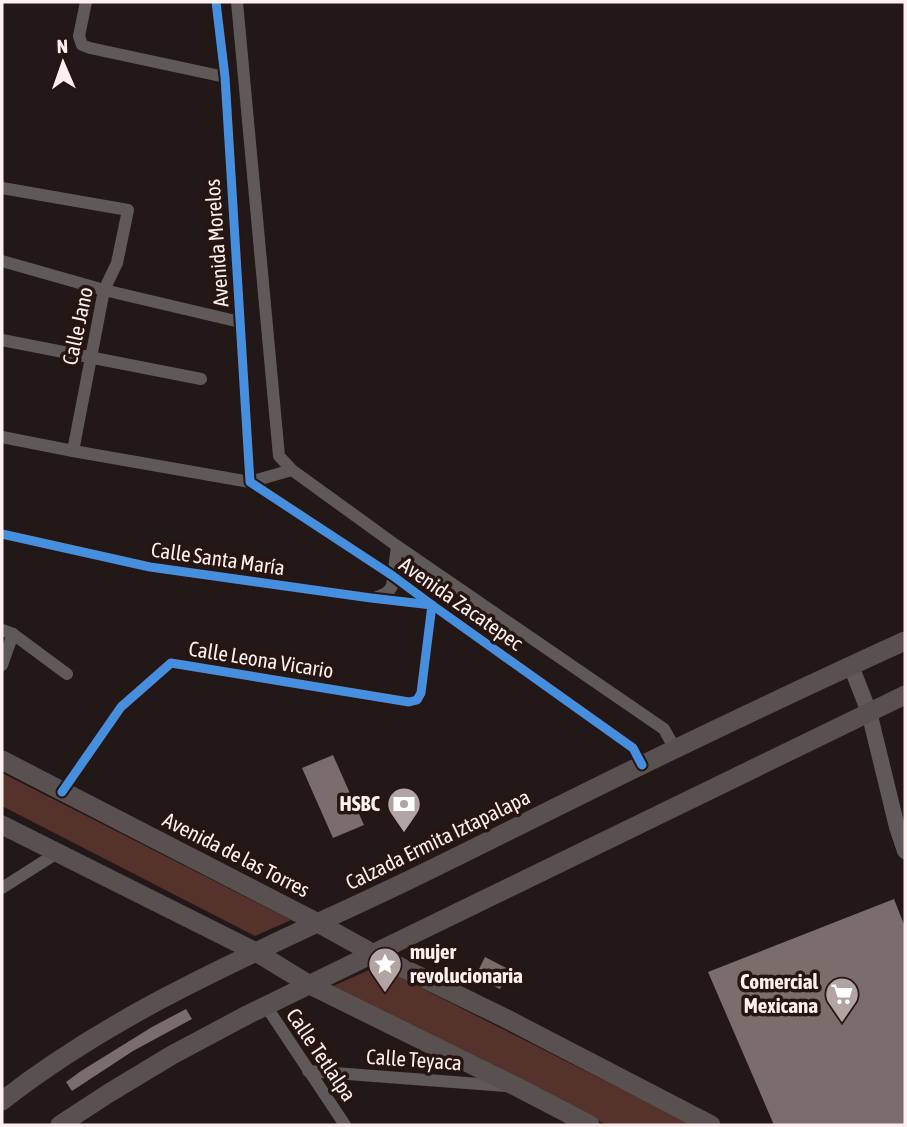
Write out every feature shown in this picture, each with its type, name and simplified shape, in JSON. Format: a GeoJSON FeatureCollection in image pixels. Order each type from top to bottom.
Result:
{"type":"FeatureCollection","features":[{"type":"Feature","properties":{"kind":"main road","name":"Calzada Ermita Iztapalapa"},"geometry":{"type":"LineString","coordinates":[[2,1101],[37,1073],[89,1040],[190,984],[675,749],[905,641]]}},
{"type":"Feature","properties":{"kind":"main road"},"geometry":{"type":"LineString","coordinates":[[60,1125],[172,1055],[266,1006],[905,695]]}},
{"type":"Feature","properties":{"kind":"main road","name":"Avenida de las Torres"},"geometry":{"type":"LineString","coordinates":[[2,760],[374,954],[505,1018],[711,1125]]}},
{"type":"Feature","properties":{"kind":"main road"},"geometry":{"type":"LineString","coordinates":[[2,825],[256,952],[310,985],[590,1125]]}},
{"type":"Feature","properties":{"kind":"street"},"geometry":{"type":"LineString","coordinates":[[86,2],[79,36],[82,45],[225,77]]}},
{"type":"Feature","properties":{"kind":"street","name":"Avenida Morelos"},"geometry":{"type":"LineString","coordinates":[[216,2],[225,77],[250,482]]}},
{"type":"Feature","properties":{"kind":"street","name":"Avenida Morelos"},"geometry":{"type":"LineString","coordinates":[[237,2],[279,456],[292,470]]}},
{"type":"Feature","properties":{"kind":"street","name":"Calle Jano"},"geometry":{"type":"LineString","coordinates":[[2,188],[128,210],[117,262],[104,290],[73,452]]}},
{"type":"Feature","properties":{"kind":"street"},"geometry":{"type":"LineString","coordinates":[[2,261],[104,290],[240,322]]}},
{"type":"Feature","properties":{"kind":"street"},"geometry":{"type":"LineString","coordinates":[[2,340],[201,379]]}},
{"type":"Feature","properties":{"kind":"street","name":"Avenida Zacatepec"},"geometry":{"type":"LineString","coordinates":[[2,437],[250,482],[393,576],[633,748],[642,765]]}},
{"type":"Feature","properties":{"kind":"street","name":"Avenida Zacatepec"},"geometry":{"type":"LineString","coordinates":[[250,482],[292,470],[397,547],[664,729],[675,749]]}},
{"type":"Feature","properties":{"kind":"street","name":"Calle Santa María"},"geometry":{"type":"LineString","coordinates":[[2,534],[150,567],[432,605]]}},
{"type":"Feature","properties":{"kind":"street"},"geometry":{"type":"LineString","coordinates":[[371,598],[390,590],[397,547]]}},
{"type":"Feature","properties":{"kind":"street","name":"Calle Leona Vicario"},"geometry":{"type":"LineString","coordinates":[[62,792],[121,707],[171,663],[409,702],[417,700],[421,693],[432,605]]}},
{"type":"Feature","properties":{"kind":"street"},"geometry":{"type":"LineString","coordinates":[[2,665],[7,632],[67,674]]}},
{"type":"Feature","properties":{"kind":"street"},"geometry":{"type":"LineString","coordinates":[[851,666],[869,712],[901,825],[905,851]]}},
{"type":"Feature","properties":{"kind":"street"},"geometry":{"type":"LineString","coordinates":[[2,888],[57,852]]}},
{"type":"Feature","properties":{"kind":"street","name":"Calle Tetlalpa"},"geometry":{"type":"LineString","coordinates":[[266,1006],[345,1125]]}},
{"type":"Feature","properties":{"kind":"street","name":"Calle Teyaca"},"geometry":{"type":"LineString","coordinates":[[308,1071],[517,1087]]}},
{"type":"Feature","properties":{"kind":"shaded area"},"geometry":{"type":"Polygon","coordinates":[[[2,773],[291,920],[255,936],[2,806],[2,773]]]}},
{"type":"Feature","properties":{"kind":"shaded area"},"geometry":{"type":"Polygon","coordinates":[[[378,966],[692,1125],[607,1125],[333,986],[378,966]]]}},
{"type":"Feature","properties":{"kind":"building"},"geometry":{"type":"Polygon","coordinates":[[[333,755],[364,825],[333,838],[302,768],[333,755]]]}},
{"type":"Feature","properties":{"kind":"building"},"geometry":{"type":"Polygon","coordinates":[[[894,899],[905,927],[905,1125],[774,1125],[708,972],[894,899]]]}},
{"type":"Feature","properties":{"kind":"building"},"geometry":{"type":"Polygon","coordinates":[[[485,957],[510,970],[500,989],[475,977],[485,957]]]}},
{"type":"Feature","properties":{"kind":"building"},"geometry":{"type":"Polygon","coordinates":[[[186,1009],[192,1019],[133,1051],[72,1091],[66,1082],[152,1027],[186,1009]]]}},
{"type":"Feature","properties":{"kind":"cycle path"},"geometry":{"type":"LineString","coordinates":[[216,2],[225,77],[250,482],[393,576],[633,748],[642,765]]}},
{"type":"Feature","properties":{"kind":"cycle path"},"geometry":{"type":"LineString","coordinates":[[2,534],[150,567],[432,605],[421,693],[417,700],[409,702],[171,663],[121,707],[62,792]]}},
{"type":"Feature","properties":{"kind":"place","name":"HSBC"},"geometry":{"type":"Point","coordinates":[404,834]}},
{"type":"Feature","properties":{"kind":"place","name":"mujer revolucionaria"},"geometry":{"type":"Point","coordinates":[385,994]}},
{"type":"Feature","properties":{"kind":"place","name":"Comercial Mexicana"},"geometry":{"type":"Point","coordinates":[842,1024]}}]}
